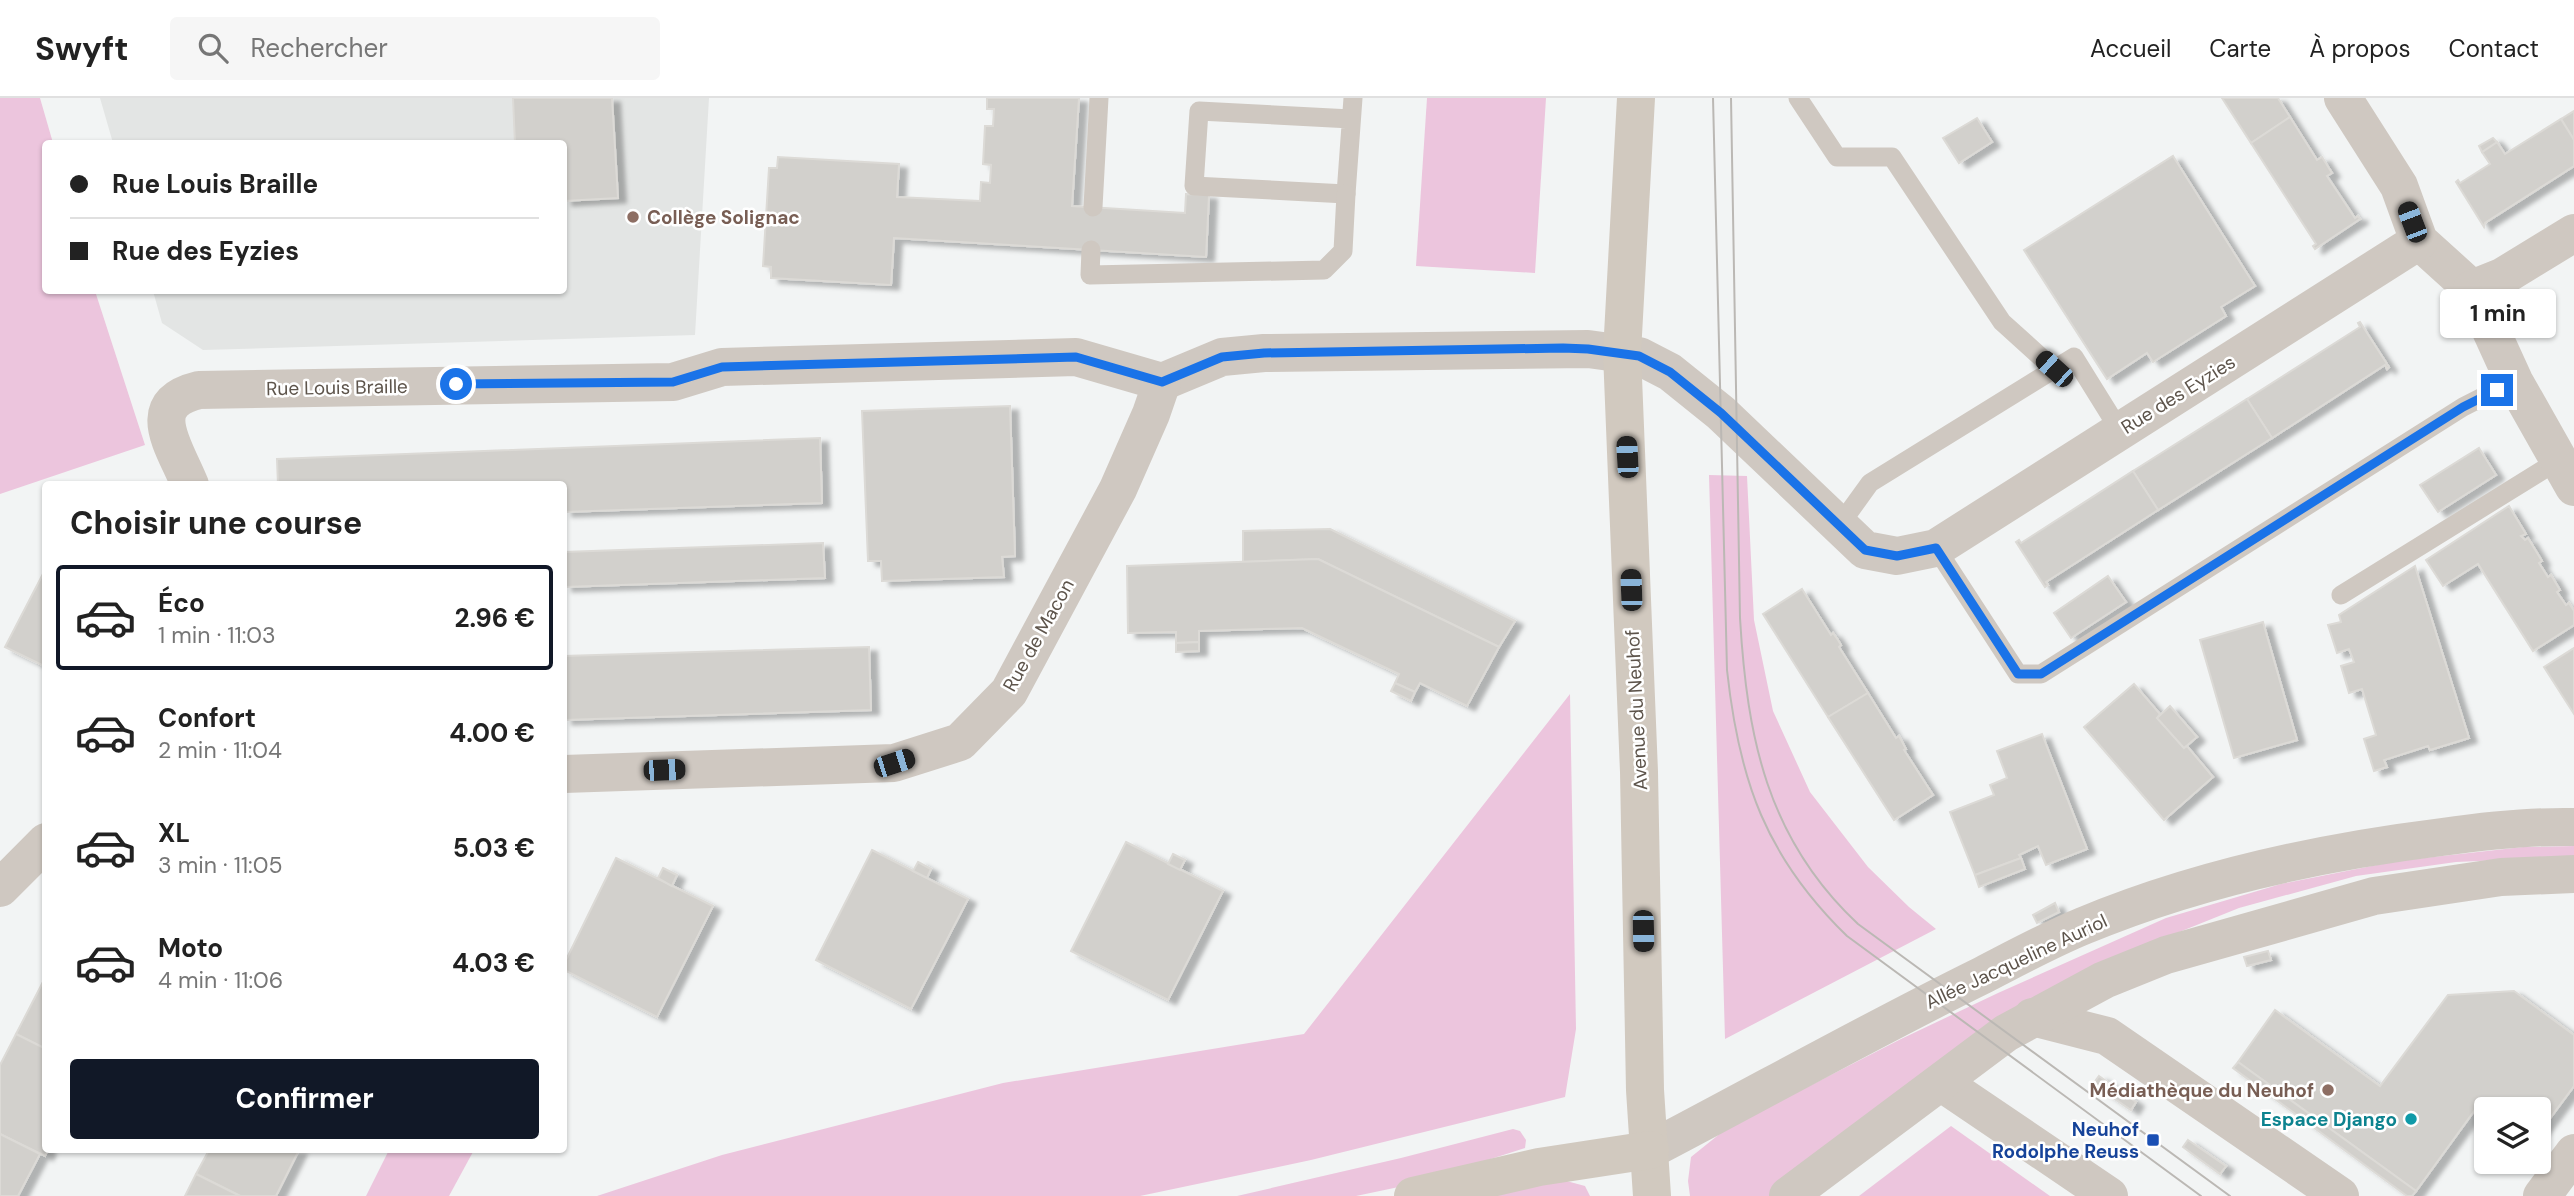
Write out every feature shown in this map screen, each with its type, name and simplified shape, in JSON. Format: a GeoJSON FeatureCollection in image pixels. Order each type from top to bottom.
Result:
{"type":"FeatureCollection","features":[{"type":"Feature","properties":{"kind":"street","name":"Avenue du Neuhof"},"geometry":{"type":"LineString","coordinates":[[1636,98],[1622,353],[1639,772],[1645,1090],[1653,1196]]}},
{"type":"Feature","properties":{"kind":"street"},"geometry":{"type":"LineString","coordinates":[[2343,98],[2399,186],[2419,241],[2473,289],[2514,381],[2566,474]]}},
{"type":"Feature","properties":{"kind":"street"},"geometry":{"type":"LineString","coordinates":[[2473,289],[2502,277],[2574,233]]}},
{"type":"Feature","properties":{"kind":"street","name":"Rue des Eyzies"},"geometry":{"type":"LineString","coordinates":[[1622,353],[1654,363],[1702,397],[1865,550],[1897,556],[1936,548],[2419,241]]}},
{"type":"Feature","properties":{"kind":"street"},"geometry":{"type":"LineString","coordinates":[[1162,382],[1222,357],[1264,353],[1563,348],[1622,353]]}},
{"type":"Feature","properties":{"kind":"street","name":"Rue Louis Braille"},"geometry":{"type":"LineString","coordinates":[[188,481],[165,422],[167,409],[175,399],[199,390],[673,382],[722,367],[1076,357],[1162,382]]}},
{"type":"Feature","properties":{"kind":"street","name":"Rue de Macon"},"geometry":{"type":"LineString","coordinates":[[567,774],[894,763],[960,742],[1009,692],[1118,488],[1151,414],[1162,382]]}},
{"type":"Feature","properties":{"kind":"street","name":"Allée Jacqueline Auriol"},"geometry":{"type":"LineString","coordinates":[[1650,1150],[1933,999],[2083,926],[2165,897],[2261,870],[2373,845],[2471,833],[2574,827]]}},
{"type":"Feature","properties":{"kind":"street"},"geometry":{"type":"LineString","coordinates":[[0,888],[42,846]]}},
{"type":"Feature","properties":{"kind":"street"},"geometry":{"type":"LineString","coordinates":[[1787,1196],[2006,1033],[2104,980],[2166,955],[2374,896],[2501,877],[2574,874]]}},
{"type":"Feature","properties":{"kind":"street"},"geometry":{"type":"LineString","coordinates":[[2032,1017],[2107,1036],[2340,1196]]}},
{"type":"Feature","properties":{"kind":"street"},"geometry":{"type":"LineString","coordinates":[[1942,1083],[2109,1196]]}},
{"type":"Feature","properties":{"kind":"street"},"geometry":{"type":"LineString","coordinates":[[1413,1196],[1539,1167],[1650,1150]]}},
{"type":"Feature","properties":{"kind":"street"},"geometry":{"type":"LineString","coordinates":[[2542,1196],[2574,1153]]}},
{"type":"Feature","properties":{"kind":"lane"},"geometry":{"type":"LineString","coordinates":[[1093,207],[1099,98]]}},
{"type":"Feature","properties":{"kind":"lane"},"geometry":{"type":"LineString","coordinates":[[1091,250],[1090,275],[1324,270],[1343,251],[1353,98]]}},
{"type":"Feature","properties":{"kind":"lane"},"geometry":{"type":"LineString","coordinates":[[1798,98],[1837,157],[1892,157],[2002,322],[2054,369]]}},
{"type":"Feature","properties":{"kind":"lane"},"geometry":{"type":"LineString","coordinates":[[1346,194],[1194,186],[1199,111],[1351,120]]}},
{"type":"Feature","properties":{"kind":"lane"},"geometry":{"type":"LineString","coordinates":[[1839,526],[1870,483],[2074,357],[2120,431]]}},
{"type":"Feature","properties":{"kind":"lane"},"geometry":{"type":"LineString","coordinates":[[1936,548],[2018,674],[2041,674],[2463,407],[2514,381]]}},
{"type":"Feature","properties":{"kind":"lane"},"geometry":{"type":"LineString","coordinates":[[2341,595],[2566,474]]}},
{"type":"Feature","properties":{"kind":"shaded area"},"geometry":{"type":"Polygon","coordinates":[[[0,98],[40,98],[52,140],[42,140],[42,294],[96,294],[145,445],[0,494],[0,98]]]}},
{"type":"Feature","properties":{"kind":"shaded area","name":"Collège Solignac"},"geometry":{"type":"Polygon","coordinates":[[[100,98],[709,98],[695,335],[203,350],[162,323],[154,294],[567,294],[567,140],[112,140],[100,98]]]}},
{"type":"Feature","properties":{"kind":"shaded area"},"geometry":{"type":"Polygon","coordinates":[[[1427,98],[1546,98],[1535,273],[1416,266],[1427,98]]]}},
{"type":"Feature","properties":{"kind":"shaded area"},"geometry":{"type":"Polygon","coordinates":[[[1709,475],[1747,476],[1754,620],[1773,711],[1810,792],[1868,867],[1936,929],[1725,1039],[1709,475]]]}},
{"type":"Feature","properties":{"kind":"shaded area"},"geometry":{"type":"Polygon","coordinates":[[[1570,694],[1576,1029],[1565,1097],[1311,1160],[1140,1196],[597,1196],[722,1155],[1003,1083],[1304,1034],[1570,694]]]}},
{"type":"Feature","properties":{"kind":"shaded area"},"geometry":{"type":"Polygon","coordinates":[[[2574,846],[2574,857],[2456,862],[2356,876],[2239,908],[2142,947],[1966,1044],[1769,1196],[1690,1196],[1688,1181],[1691,1157],[1727,1128],[1901,1039],[2166,918],[2281,884],[2397,861],[2523,847],[2574,846]]]}},
{"type":"Feature","properties":{"kind":"shaded area"},"geometry":{"type":"Polygon","coordinates":[[[1951,1126],[2050,1196],[1859,1196],[1951,1126]]]}},
{"type":"Feature","properties":{"kind":"shaded area"},"geometry":{"type":"Polygon","coordinates":[[[1513,1129],[1520,1131],[1526,1140],[1525,1148],[1413,1184],[1356,1196],[1237,1196],[1401,1158],[1513,1129]]]}},
{"type":"Feature","properties":{"kind":"shaded area"},"geometry":{"type":"Polygon","coordinates":[[[388,1153],[472,1153],[449,1196],[366,1196],[388,1153]]]}},
{"type":"Feature","properties":{"kind":"shaded area"},"geometry":{"type":"Polygon","coordinates":[[[1559,1179],[1585,1186],[1590,1196],[1464,1196],[1559,1179]]]}},
{"type":"Feature","properties":{"kind":"building"},"geometry":{"type":"Polygon","coordinates":[[[513,98],[612,98],[618,198],[567,201],[567,140],[515,140],[513,98]]]}},
{"type":"Feature","properties":{"kind":"building"},"geometry":{"type":"Polygon","coordinates":[[[987,98],[1079,98],[1072,206],[1185,213],[1186,194],[1209,195],[1206,257],[894,238],[891,285],[771,278],[771,267],[763,266],[769,168],[777,168],[778,157],[899,164],[897,197],[980,201],[981,182],[990,183],[991,165],[983,164],[985,126],[993,126],[994,109],[987,109],[987,98]]]}},
{"type":"Feature","properties":{"kind":"building"},"geometry":{"type":"Polygon","coordinates":[[[2222,98],[2278,98],[2290,117],[2251,143],[2222,98]]]}},
{"type":"Feature","properties":{"kind":"building"},"geometry":{"type":"Polygon","coordinates":[[[2574,111],[2574,140],[2561,119],[2574,111]]]}},
{"type":"Feature","properties":{"kind":"building"},"geometry":{"type":"Polygon","coordinates":[[[2290,117],[2317,160],[2322,157],[2332,173],[2327,176],[2355,218],[2358,216],[2360,219],[2315,249],[2313,246],[2316,244],[2251,143],[2290,117]]]}},
{"type":"Feature","properties":{"kind":"building"},"geometry":{"type":"Polygon","coordinates":[[[1977,118],[1992,142],[1959,163],[1943,138],[1977,118]]]}},
{"type":"Feature","properties":{"kind":"building"},"geometry":{"type":"Polygon","coordinates":[[[2561,119],[2574,140],[2574,166],[2485,223],[2484,227],[2456,182],[2458,180],[2460,183],[2490,164],[2482,152],[2497,142],[2505,154],[2561,119]]]}},
{"type":"Feature","properties":{"kind":"building"},"geometry":{"type":"Polygon","coordinates":[[[2493,138],[2497,142],[2482,152],[2479,146],[2493,138]]]}},
{"type":"Feature","properties":{"kind":"building"},"geometry":{"type":"Polygon","coordinates":[[[2173,156],[2255,286],[2221,307],[2226,316],[2153,362],[2147,353],[2107,379],[2024,250],[2173,156]]]}},
{"type":"Feature","properties":{"kind":"building"},"geometry":{"type":"Polygon","coordinates":[[[2360,322],[2389,367],[2387,369],[2385,365],[2272,438],[2247,399],[2360,327],[2360,322]]]}},
{"type":"Feature","properties":{"kind":"building"},"geometry":{"type":"Polygon","coordinates":[[[2247,399],[2272,438],[2158,510],[2133,471],[2247,399]]]}},
{"type":"Feature","properties":{"kind":"building"},"geometry":{"type":"Polygon","coordinates":[[[1010,406],[1015,556],[1002,557],[1004,577],[882,581],[881,561],[868,561],[862,411],[1010,406]]]}},
{"type":"Feature","properties":{"kind":"building"},"geometry":{"type":"Polygon","coordinates":[[[820,438],[822,503],[567,512],[567,481],[278,481],[277,459],[820,438]]]}},
{"type":"Feature","properties":{"kind":"building"},"geometry":{"type":"Polygon","coordinates":[[[2479,448],[2496,475],[2438,512],[2420,485],[2479,448]]]}},
{"type":"Feature","properties":{"kind":"building"},"geometry":{"type":"Polygon","coordinates":[[[2133,471],[2158,510],[2046,582],[2048,585],[2045,587],[2016,542],[2019,540],[2021,543],[2133,471]]]}},
{"type":"Feature","properties":{"kind":"building"},"geometry":{"type":"Polygon","coordinates":[[[2509,506],[2526,534],[2521,536],[2525,540],[2528,538],[2542,561],[2539,563],[2548,577],[2551,575],[2560,590],[2557,592],[2574,611],[2574,625],[2533,651],[2478,564],[2443,586],[2426,560],[2509,506]]]}},
{"type":"Feature","properties":{"kind":"building"},"geometry":{"type":"Polygon","coordinates":[[[1330,529],[1515,621],[1499,647],[1318,559],[1243,562],[1243,531],[1330,529]]]}},
{"type":"Feature","properties":{"kind":"building"},"geometry":{"type":"Polygon","coordinates":[[[823,543],[825,578],[567,587],[567,552],[823,543]]]}},
{"type":"Feature","properties":{"kind":"building"},"geometry":{"type":"Polygon","coordinates":[[[1318,559],[1499,647],[1467,706],[1420,683],[1415,692],[1395,683],[1399,674],[1302,628],[1199,631],[1199,642],[1176,643],[1176,632],[1128,633],[1127,566],[1318,559]]]}},
{"type":"Feature","properties":{"kind":"building"},"geometry":{"type":"Polygon","coordinates":[[[2415,566],[2469,738],[2430,750],[2428,746],[2384,760],[2387,767],[2374,771],[2364,739],[2376,735],[2362,689],[2349,693],[2341,666],[2354,662],[2349,649],[2337,653],[2328,625],[2341,622],[2339,615],[2415,566]]]}},
{"type":"Feature","properties":{"kind":"building"},"geometry":{"type":"Polygon","coordinates":[[[42,576],[42,665],[5,647],[42,576]]]}},
{"type":"Feature","properties":{"kind":"building"},"geometry":{"type":"Polygon","coordinates":[[[2108,576],[2126,602],[2071,638],[2054,613],[2108,576]]]}},
{"type":"Feature","properties":{"kind":"building"},"geometry":{"type":"Polygon","coordinates":[[[1802,589],[1831,635],[1833,633],[1838,640],[1841,645],[1839,647],[1868,693],[1828,717],[1763,614],[1802,589]]]}},
{"type":"Feature","properties":{"kind":"building"},"geometry":{"type":"Polygon","coordinates":[[[2263,622],[2297,740],[2234,758],[2200,640],[2263,622]]]}},
{"type":"Feature","properties":{"kind":"building"},"geometry":{"type":"Polygon","coordinates":[[[1199,642],[1199,651],[1176,652],[1176,643],[1199,642]]]}},
{"type":"Feature","properties":{"kind":"building"},"geometry":{"type":"Polygon","coordinates":[[[869,647],[871,710],[567,720],[567,656],[869,647]]]}},
{"type":"Feature","properties":{"kind":"building"},"geometry":{"type":"Polygon","coordinates":[[[2574,648],[2574,714],[2544,667],[2574,648]]]}},
{"type":"Feature","properties":{"kind":"building"},"geometry":{"type":"Polygon","coordinates":[[[1395,683],[1415,692],[1411,701],[1391,691],[1395,683]]]}},
{"type":"Feature","properties":{"kind":"building"},"geometry":{"type":"Polygon","coordinates":[[[2134,684],[2160,714],[2157,718],[2184,748],[2187,746],[2213,777],[2164,820],[2084,727],[2134,684]]]}},
{"type":"Feature","properties":{"kind":"building"},"geometry":{"type":"Polygon","coordinates":[[[1868,693],[1896,738],[1899,736],[1906,749],[1904,750],[1933,795],[1894,820],[1828,717],[1868,693]]]}},
{"type":"Feature","properties":{"kind":"building"},"geometry":{"type":"Polygon","coordinates":[[[2170,706],[2197,737],[2184,748],[2157,718],[2170,706]]]}},
{"type":"Feature","properties":{"kind":"building"},"geometry":{"type":"Polygon","coordinates":[[[2042,734],[2087,849],[2046,865],[2038,846],[2019,855],[2021,858],[1975,875],[1950,812],[1994,795],[1990,785],[2007,778],[1997,751],[2042,734]]]}},
{"type":"Feature","properties":{"kind":"building"},"geometry":{"type":"Polygon","coordinates":[[[1126,842],[1223,891],[1168,1000],[1071,951],[1126,842]]]}},
{"type":"Feature","properties":{"kind":"building"},"geometry":{"type":"Polygon","coordinates":[[[872,850],[968,899],[911,1009],[816,960],[872,850]]]}},
{"type":"Feature","properties":{"kind":"building"},"geometry":{"type":"Polygon","coordinates":[[[1173,854],[1185,860],[1180,870],[1168,864],[1173,854]]]}},
{"type":"Feature","properties":{"kind":"building"},"geometry":{"type":"Polygon","coordinates":[[[616,858],[713,906],[657,1017],[567,972],[567,958],[616,858]]]}},
{"type":"Feature","properties":{"kind":"building"},"geometry":{"type":"Polygon","coordinates":[[[2021,858],[2025,869],[1979,887],[1975,875],[2021,858]]]}},
{"type":"Feature","properties":{"kind":"building"},"geometry":{"type":"Polygon","coordinates":[[[918,862],[931,869],[927,878],[913,871],[918,862]]]}},
{"type":"Feature","properties":{"kind":"building"},"geometry":{"type":"Polygon","coordinates":[[[663,868],[677,875],[672,886],[658,878],[663,868]]]}},
{"type":"Feature","properties":{"kind":"building"},"geometry":{"type":"Polygon","coordinates":[[[2055,903],[2059,912],[2037,923],[2033,915],[2055,903]]]}},
{"type":"Feature","properties":{"kind":"building"},"geometry":{"type":"Polygon","coordinates":[[[2268,951],[2271,960],[2247,966],[2244,957],[2268,951]]]}},
{"type":"Feature","properties":{"kind":"building"},"geometry":{"type":"Polygon","coordinates":[[[42,984],[42,1047],[16,1034],[42,984]]]}},
{"type":"Feature","properties":{"kind":"building"},"geometry":{"type":"Polygon","coordinates":[[[2514,991],[2574,1035],[2574,1086],[2551,1117],[2551,1097],[2474,1097],[2474,1111],[2416,1191],[2238,1062],[2275,1010],[2380,1086],[2448,995],[2514,991]]]}},
{"type":"Feature","properties":{"kind":"building"},"geometry":{"type":"Polygon","coordinates":[[[16,1034],[42,1047],[42,1153],[46,1153],[45,1156],[0,1134],[0,1065],[16,1034]]]}},
{"type":"Feature","properties":{"kind":"building"},"geometry":{"type":"Polygon","coordinates":[[[2238,1062],[2416,1191],[2412,1196],[2407,1196],[2233,1068],[2238,1062]]]}},
{"type":"Feature","properties":{"kind":"building"},"geometry":{"type":"Polygon","coordinates":[[[2099,1076],[2136,1102],[2131,1110],[2093,1084],[2099,1076]]]}},
{"type":"Feature","properties":{"kind":"building"},"geometry":{"type":"Polygon","coordinates":[[[0,1134],[40,1154],[18,1196],[0,1196],[0,1134]]]}},
{"type":"Feature","properties":{"kind":"building"},"geometry":{"type":"Polygon","coordinates":[[[2188,1140],[2226,1166],[2220,1174],[2183,1147],[2188,1140]]]}},
{"type":"Feature","properties":{"kind":"building"},"geometry":{"type":"Polygon","coordinates":[[[207,1153],[298,1153],[276,1196],[240,1196],[196,1174],[207,1153]]]}},
{"type":"Feature","properties":{"kind":"building"},"geometry":{"type":"Polygon","coordinates":[[[196,1174],[240,1196],[185,1196],[196,1174]]]}},
{"type":"Feature","properties":{"kind":"tram line"},"geometry":{"type":"LineString","coordinates":[[1713,98],[1727,670],[1739,747],[1761,815],[1796,877],[1847,936],[2201,1196]]}},
{"type":"Feature","properties":{"kind":"tram line"},"geometry":{"type":"LineString","coordinates":[[1731,98],[1743,662],[1756,745],[1783,821],[1802,857],[1827,891],[1858,924],[2230,1196]]}},
{"type":"Feature","properties":{"kind":"place","name":"Collège Solignac"},"geometry":{"type":"Point","coordinates":[633,217]}},
{"type":"Feature","properties":{"kind":"place","name":"Médiathèque du Neuhof"},"geometry":{"type":"Point","coordinates":[2328,1090]}},
{"type":"Feature","properties":{"kind":"place","name":"Espace Django"},"geometry":{"type":"Point","coordinates":[2411,1119]}},
{"type":"Feature","properties":{"kind":"place","name":"Neuhof Rodolphe Reuss"},"geometry":{"type":"Point","coordinates":[2153,1140]}},
{"type":"Feature","properties":{"kind":"route"},"geometry":{"type":"LineString","coordinates":[[456,384],[673,382],[722,367],[1076,357],[1162,382],[1222,357],[1264,353],[1563,348],[1639,356],[1670,372],[1721,413],[1865,550],[1897,556],[1936,548],[2018,674],[2041,674],[2463,407],[2497,390]]}}]}
